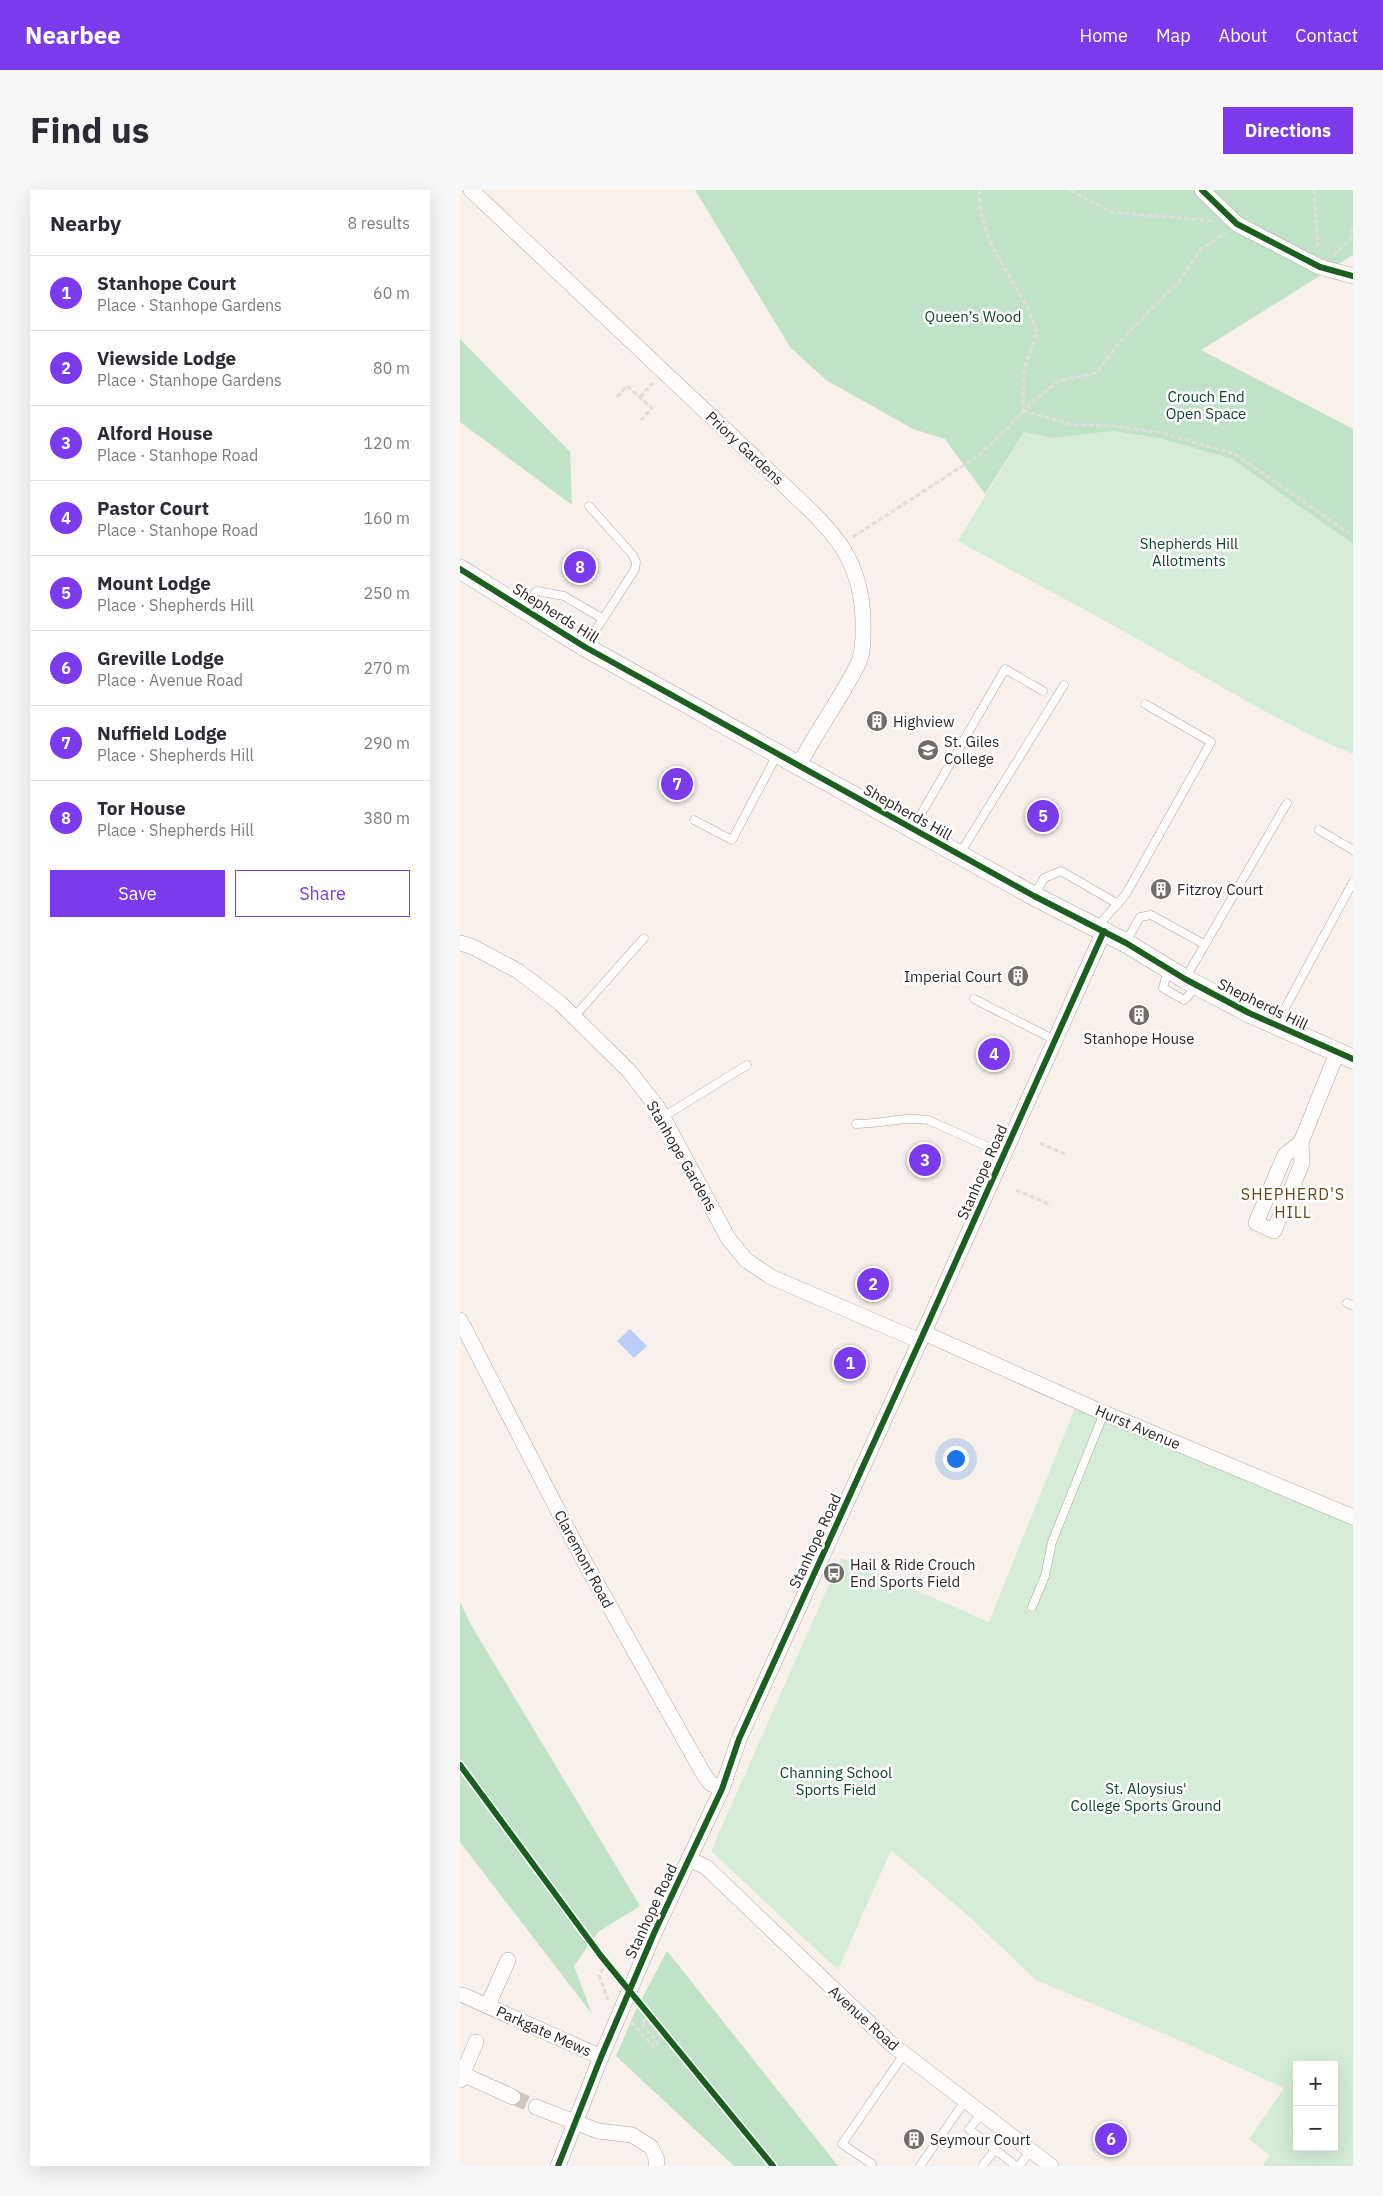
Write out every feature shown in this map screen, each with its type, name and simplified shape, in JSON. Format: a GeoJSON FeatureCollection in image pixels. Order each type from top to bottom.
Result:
{"type":"FeatureCollection","features":[{"type":"Feature","properties":{"kind":"street","name":"Priory Gardens"},"geometry":{"type":"LineString","coordinates":[[471,190],[827,526],[841,544],[854,569],[862,597],[863,637],[860,660],[799,765]]}},
{"type":"Feature","properties":{"kind":"street"},"geometry":{"type":"LineString","coordinates":[[1202,190],[1237,224],[1320,267],[1353,276]]}},
{"type":"Feature","properties":{"kind":"street","name":"Shepherds Hill"},"geometry":{"type":"LineString","coordinates":[[460,569],[585,647],[959,855],[1034,896],[1126,942],[1191,982],[1276,1025],[1345,1056]]}},
{"type":"Feature","properties":{"kind":"street","name":"Stanhope Road"},"geometry":{"type":"LineString","coordinates":[[558,2166],[601,2057],[655,1930],[722,1789],[739,1739],[1004,1154],[1100,929]]}},
{"type":"Feature","properties":{"kind":"street","name":"Stanhope Gardens"},"geometry":{"type":"LineString","coordinates":[[460,943],[473,947],[518,971],[560,1003],[629,1071],[663,1117],[728,1238],[746,1260],[771,1277],[922,1337]]}},
{"type":"Feature","properties":{"kind":"street"},"geometry":{"type":"LineString","coordinates":[[1301,1142],[1302,1163],[1274,1232],[1256,1224],[1285,1155],[1301,1142],[1345,1056]]}},
{"type":"Feature","properties":{"kind":"street","name":"Claremont Road"},"geometry":{"type":"LineString","coordinates":[[460,1320],[583,1560],[703,1773],[710,1783],[722,1789]]}},
{"type":"Feature","properties":{"kind":"street","name":"Hurst Avenue"},"geometry":{"type":"LineString","coordinates":[[922,1337],[1353,1517]]}},
{"type":"Feature","properties":{"kind":"street","name":"Avenue Road"},"geometry":{"type":"LineString","coordinates":[[689,1859],[706,1867],[812,1970],[904,2054],[1048,2165]]}},
{"type":"Feature","properties":{"kind":"street","name":"Parkgate Mews"},"geometry":{"type":"LineString","coordinates":[[488,2006],[508,1960]]}},
{"type":"Feature","properties":{"kind":"street","name":"Parkgate Mews"},"geometry":{"type":"LineString","coordinates":[[463,1995],[601,2057]]}},
{"type":"Feature","properties":{"kind":"street"},"geometry":{"type":"LineString","coordinates":[[476,2042],[461,2077],[513,2097]]}},
{"type":"Feature","properties":{"kind":"street"},"geometry":{"type":"LineString","coordinates":[[536,2107],[598,2131],[632,2135],[650,2147],[657,2160],[656,2166]]}},
{"type":"Feature","properties":{"kind":"lane"},"geometry":{"type":"LineString","coordinates":[[585,647],[634,569],[636,562],[632,554],[589,506]]}},
{"type":"Feature","properties":{"kind":"lane"},"geometry":{"type":"LineString","coordinates":[[519,606],[537,591],[564,596],[604,619]]}},
{"type":"Feature","properties":{"kind":"lane"},"geometry":{"type":"LineString","coordinates":[[913,828],[1005,669],[1043,691]]}},
{"type":"Feature","properties":{"kind":"lane"},"geometry":{"type":"LineString","coordinates":[[959,855],[1064,685]]}},
{"type":"Feature","properties":{"kind":"lane"},"geometry":{"type":"LineString","coordinates":[[1100,929],[1118,904],[1211,742],[1146,704]]}},
{"type":"Feature","properties":{"kind":"lane"},"geometry":{"type":"LineString","coordinates":[[694,820],[732,840],[778,753]]}},
{"type":"Feature","properties":{"kind":"lane"},"geometry":{"type":"LineString","coordinates":[[1191,982],[1204,944],[1287,803]]}},
{"type":"Feature","properties":{"kind":"lane"},"geometry":{"type":"LineString","coordinates":[[1319,830],[1353,850]]}},
{"type":"Feature","properties":{"kind":"lane"},"geometry":{"type":"LineString","coordinates":[[1034,896],[1044,878],[1061,871],[1118,904]]}},
{"type":"Feature","properties":{"kind":"lane"},"geometry":{"type":"LineString","coordinates":[[1276,1025],[1353,882]]}},
{"type":"Feature","properties":{"kind":"lane"},"geometry":{"type":"LineString","coordinates":[[1126,942],[1140,917],[1151,915],[1204,944]]}},
{"type":"Feature","properties":{"kind":"lane"},"geometry":{"type":"LineString","coordinates":[[574,1016],[644,938]]}},
{"type":"Feature","properties":{"kind":"lane"},"geometry":{"type":"LineString","coordinates":[[974,999],[1054,1040]]}},
{"type":"Feature","properties":{"kind":"lane"},"geometry":{"type":"LineString","coordinates":[[663,1117],[747,1065]]}},
{"type":"Feature","properties":{"kind":"lane"},"geometry":{"type":"LineString","coordinates":[[856,1124],[877,1124],[916,1118],[928,1120],[1004,1154]]}},
{"type":"Feature","properties":{"kind":"lane"},"geometry":{"type":"LineString","coordinates":[[1032,1607],[1045,1576],[1052,1542],[1104,1413]]}},
{"type":"Feature","properties":{"kind":"lane"},"geometry":{"type":"LineString","coordinates":[[872,2164],[842,2144],[904,2054]]}},
{"type":"Feature","properties":{"kind":"lane"},"geometry":{"type":"LineString","coordinates":[[920,2166],[965,2101]]}},
{"type":"Feature","properties":{"kind":"lane"},"geometry":{"type":"LineString","coordinates":[[982,2113],[969,2129],[996,2150],[1017,2166],[1031,2151]]}},
{"type":"Feature","properties":{"kind":"lane"},"geometry":{"type":"LineString","coordinates":[[983,2165],[996,2150]]}},
{"type":"Feature","properties":{"kind":"path"},"geometry":{"type":"LineString","coordinates":[[979,190],[979,206],[999,260],[1026,305],[1037,332],[1024,370],[1023,411]]}},
{"type":"Feature","properties":{"kind":"path"},"geometry":{"type":"LineString","coordinates":[[1070,190],[1111,212],[1237,224]]}},
{"type":"Feature","properties":{"kind":"path"},"geometry":{"type":"LineString","coordinates":[[1314,190],[1320,267]]}},
{"type":"Feature","properties":{"kind":"path"},"geometry":{"type":"LineString","coordinates":[[857,535],[978,456],[1023,411],[1058,381],[1096,373],[1124,336],[1180,280],[1200,250],[1237,224]]}},
{"type":"Feature","properties":{"kind":"path"},"geometry":{"type":"LineString","coordinates":[[1320,267],[1350,240],[1353,226]]}},
{"type":"Feature","properties":{"kind":"path"},"geometry":{"type":"LineString","coordinates":[[640,397],[651,385]]}},
{"type":"Feature","properties":{"kind":"path"},"geometry":{"type":"LineString","coordinates":[[616,397],[627,386],[652,408],[641,420]]}},
{"type":"Feature","properties":{"kind":"path"},"geometry":{"type":"LineString","coordinates":[[1023,411],[1074,425],[1115,426],[1162,433],[1234,454],[1353,536]]}},
{"type":"Feature","properties":{"kind":"path"},"geometry":{"type":"LineString","coordinates":[[1040,1143],[1065,1154]]}},
{"type":"Feature","properties":{"kind":"path"},"geometry":{"type":"LineString","coordinates":[[1016,1190],[1051,1204]]}},
{"type":"Feature","properties":{"kind":"path"},"geometry":{"type":"LineString","coordinates":[[606,1962],[599,1975],[606,1996]]}},
{"type":"Feature","properties":{"kind":"path"},"geometry":{"type":"LineString","coordinates":[[621,2010],[654,2047],[658,2043],[641,2023],[646,2019],[663,2039],[667,2037]]}},
{"type":"Feature","properties":{"kind":"green space","name":"Queen’s Wood"},"geometry":{"type":"Polygon","coordinates":[[[695,190],[1353,190],[1353,255],[1201,350],[1353,429],[1353,544],[1232,459],[1159,438],[1113,431],[1053,438],[1024,432],[985,494],[945,439],[913,429],[826,380],[790,347],[695,190]]]}},
{"type":"Feature","properties":{"kind":"green space"},"geometry":{"type":"Polygon","coordinates":[[[460,339],[570,452],[572,505],[460,422],[460,339]]]}},
{"type":"Feature","properties":{"kind":"green space","name":"Shepherds Hill Allotments"},"geometry":{"type":"Polygon","coordinates":[[[1113,431],[1159,438],[1232,459],[1353,544],[1353,754],[1306,733],[1261,709],[958,541],[1024,432],[1053,438],[1113,431]]]}},
{"type":"Feature","properties":{"kind":"green space","name":"St. Aloysius' College Sports Ground"},"geometry":{"type":"Polygon","coordinates":[[[1078,1401],[1353,1517],[1353,2166],[1263,2165],[1270,2155],[1249,2139],[1284,2088],[1174,2038],[1036,1980],[964,1912],[891,1850],[838,1970],[711,1851],[841,1558],[989,1622],[1078,1401]]]}},
{"type":"Feature","properties":{"kind":"green space"},"geometry":{"type":"Polygon","coordinates":[[[460,1602],[471,1625],[640,1906],[598,1932],[574,1966],[592,2014],[460,1842],[460,1602]]]}},
{"type":"Feature","properties":{"kind":"green space"},"geometry":{"type":"Polygon","coordinates":[[[667,1951],[838,2166],[734,2166],[616,2056],[635,2012],[667,1951]]]}},
{"type":"Feature","properties":{"kind":"water"},"geometry":{"type":"Polygon","coordinates":[[[630,1329],[647,1346],[634,1358],[617,1341],[630,1329]]]}},
{"type":"Feature","properties":{"kind":"tunnel"},"geometry":{"type":"LineString","coordinates":[[513,2097],[536,2107]]}},
{"type":"Feature","properties":{"kind":"cycle path"},"geometry":{"type":"LineString","coordinates":[[1202,190],[1237,224],[1320,267],[1353,276]]}},
{"type":"Feature","properties":{"kind":"cycle path"},"geometry":{"type":"LineString","coordinates":[[460,569],[585,647],[1034,896],[1126,943],[1185,979],[1249,1013],[1353,1059]]}},
{"type":"Feature","properties":{"kind":"cycle path"},"geometry":{"type":"LineString","coordinates":[[558,2166],[601,2057],[655,1931],[722,1789],[739,1739],[1104,931]]}},
{"type":"Feature","properties":{"kind":"cycle path"},"geometry":{"type":"LineString","coordinates":[[460,1765],[601,1956],[773,2166]]}},
{"type":"Feature","properties":{"kind":"place","name":"Tor House"},"geometry":{"type":"Point","coordinates":[580,567]}},
{"type":"Feature","properties":{"kind":"place","name":"Highview"},"geometry":{"type":"Point","coordinates":[877,721]}},
{"type":"Feature","properties":{"kind":"place","name":"St. Giles College"},"geometry":{"type":"Point","coordinates":[928,750]}},
{"type":"Feature","properties":{"kind":"place","name":"Nuffield Lodge"},"geometry":{"type":"Point","coordinates":[677,784]}},
{"type":"Feature","properties":{"kind":"place","name":"Mount Lodge"},"geometry":{"type":"Point","coordinates":[1043,816]}},
{"type":"Feature","properties":{"kind":"place","name":"Fitzroy Court"},"geometry":{"type":"Point","coordinates":[1161,889]}},
{"type":"Feature","properties":{"kind":"place","name":"Imperial Court"},"geometry":{"type":"Point","coordinates":[1018,976]}},
{"type":"Feature","properties":{"kind":"place","name":"Stanhope House"},"geometry":{"type":"Point","coordinates":[1139,1015]}},
{"type":"Feature","properties":{"kind":"place","name":"Pastor Court"},"geometry":{"type":"Point","coordinates":[994,1054]}},
{"type":"Feature","properties":{"kind":"place","name":"Alford House"},"geometry":{"type":"Point","coordinates":[925,1160]}},
{"type":"Feature","properties":{"kind":"place","name":"Viewside Lodge"},"geometry":{"type":"Point","coordinates":[873,1284]}},
{"type":"Feature","properties":{"kind":"place","name":"Stanhope Court"},"geometry":{"type":"Point","coordinates":[850,1363]}},
{"type":"Feature","properties":{"kind":"place","name":"Hail & Ride Crouch End Sports Field"},"geometry":{"type":"Point","coordinates":[834,1573]}},
{"type":"Feature","properties":{"kind":"place","name":"Seymour Court"},"geometry":{"type":"Point","coordinates":[914,2139]}},
{"type":"Feature","properties":{"kind":"place","name":"Greville Lodge"},"geometry":{"type":"Point","coordinates":[1111,2139]}},
{"type":"Feature","properties":{"kind":"district","name":"SHEPHERD'S HILL"},"geometry":{"type":"Point","coordinates":[1293,1203]}},
{"type":"Feature","properties":{"kind":"park label","name":"Crouch End Open Space"},"geometry":{"type":"Point","coordinates":[1206,404]}},
{"type":"Feature","properties":{"kind":"park label","name":"Channing School Sports Field"},"geometry":{"type":"Point","coordinates":[836,1780]}}]}
